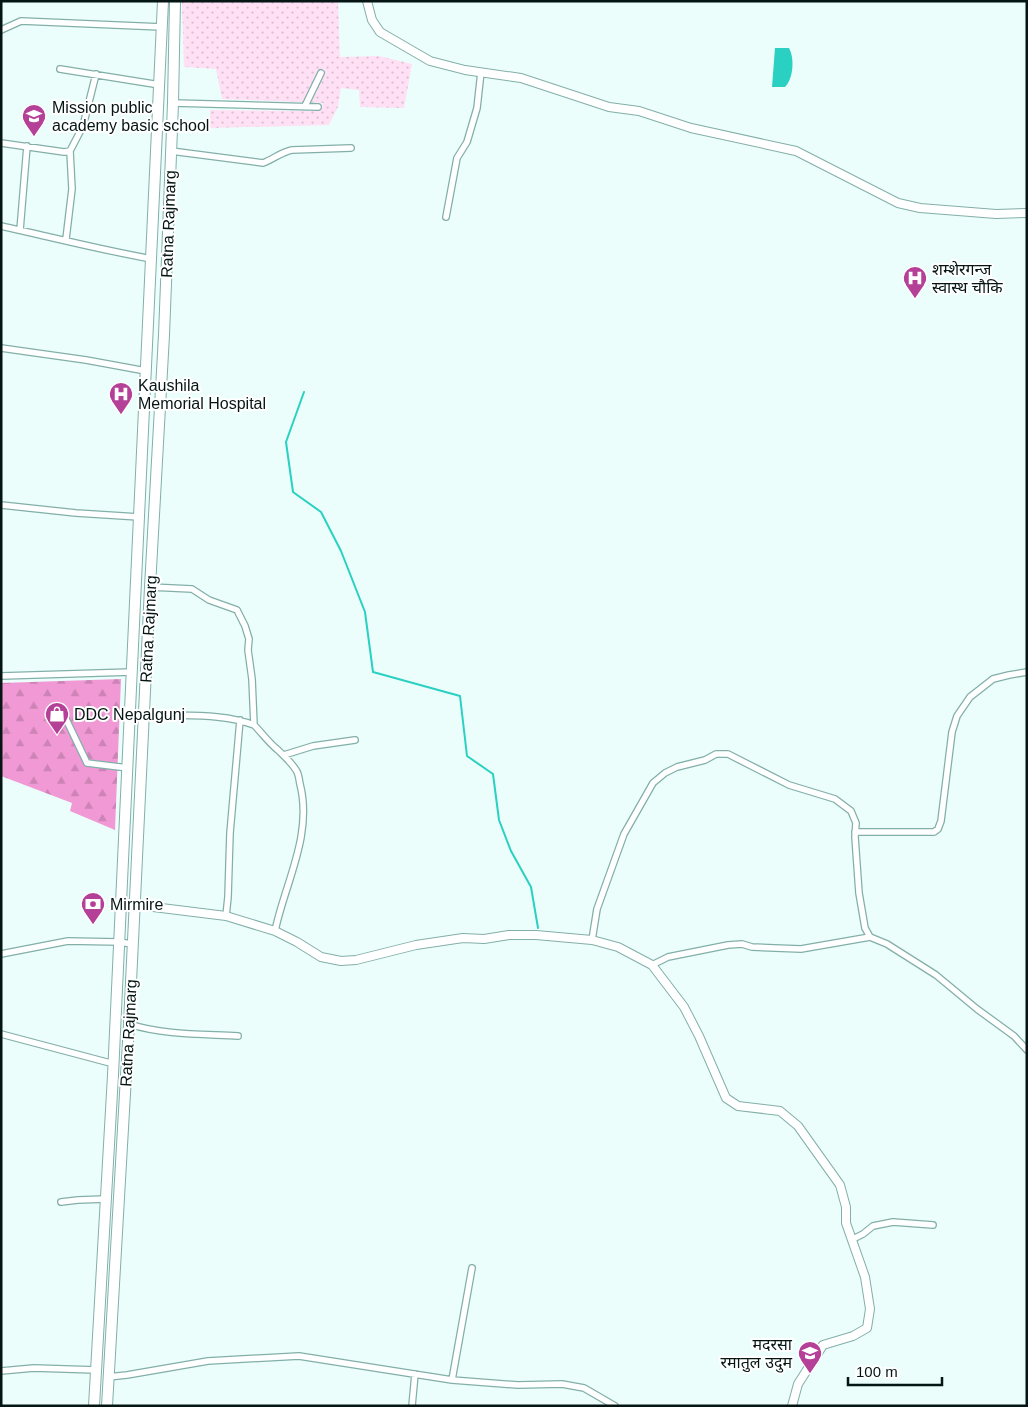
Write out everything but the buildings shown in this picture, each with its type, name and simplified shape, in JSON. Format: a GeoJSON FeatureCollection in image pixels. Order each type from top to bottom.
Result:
{"type":"FeatureCollection","features":[{"type":"Feature","properties":{"kind":"highway","name":"Ratna Rajmarg"},"geometry":{"type":"LineString","coordinates":[[94,1406],[114,1064],[163,1]]}},
{"type":"Feature","properties":{"kind":"highway","name":"Ratna Rajmarg"},"geometry":{"type":"LineString","coordinates":[[106,1406],[129,1024],[164,335],[175,1]]}},
{"type":"Feature","properties":{"kind":"street"},"geometry":{"type":"LineString","coordinates":[[367,1],[372,20],[380,32],[430,61],[465,70],[521,78],[609,107],[639,111],[691,128],[796,151],[898,203],[920,208],[996,214],[1027,213]]}},
{"type":"Feature","properties":{"kind":"street"},"geometry":{"type":"LineString","coordinates":[[1,30],[21,21],[162,27]]}},
{"type":"Feature","properties":{"kind":"street"},"geometry":{"type":"LineString","coordinates":[[60,69],[160,85]]}},
{"type":"Feature","properties":{"kind":"street"},"geometry":{"type":"LineString","coordinates":[[446,217],[457,158],[467,142],[477,108],[481,72]]}},
{"type":"Feature","properties":{"kind":"street"},"geometry":{"type":"LineString","coordinates":[[304,106],[321,73]]}},
{"type":"Feature","properties":{"kind":"street"},"geometry":{"type":"LineString","coordinates":[[66,239],[72,189],[70,151],[82,126],[96,74]]}},
{"type":"Feature","properties":{"kind":"street"},"geometry":{"type":"LineString","coordinates":[[173,103],[318,107]]}},
{"type":"Feature","properties":{"kind":"street"},"geometry":{"type":"LineString","coordinates":[[1,143],[64,152],[70,151]]}},
{"type":"Feature","properties":{"kind":"street"},"geometry":{"type":"LineString","coordinates":[[20,230],[27,146]]}},
{"type":"Feature","properties":{"kind":"street"},"geometry":{"type":"LineString","coordinates":[[171,151],[263,163],[272,160],[284,151],[350,148]]}},
{"type":"Feature","properties":{"kind":"street"},"geometry":{"type":"LineString","coordinates":[[1,226],[152,259]]}},
{"type":"Feature","properties":{"kind":"street"},"geometry":{"type":"LineString","coordinates":[[1,348],[146,371]]}},
{"type":"Feature","properties":{"kind":"street"},"geometry":{"type":"LineString","coordinates":[[1,505],[76,514],[140,517]]}},
{"type":"Feature","properties":{"kind":"street"},"geometry":{"type":"LineString","coordinates":[[150,587],[192,589],[209,600],[237,610],[249,639],[248,650],[252,678],[254,725]]}},
{"type":"Feature","properties":{"kind":"street"},"geometry":{"type":"LineString","coordinates":[[1,676],[132,672]]}},
{"type":"Feature","properties":{"kind":"street"},"geometry":{"type":"LineString","coordinates":[[855,832],[934,832],[941,821],[952,732],[957,716],[970,697],[993,679],[1027,672]]}},
{"type":"Feature","properties":{"kind":"street"},"geometry":{"type":"LineString","coordinates":[[144,714],[240,720],[254,725],[297,771],[303,794],[303,820],[298,855],[275,931]]}},
{"type":"Feature","properties":{"kind":"street"},"geometry":{"type":"LineString","coordinates":[[65,717],[87,763],[128,768]]}},
{"type":"Feature","properties":{"kind":"street"},"geometry":{"type":"LineString","coordinates":[[226,916],[230,833],[240,720]]}},
{"type":"Feature","properties":{"kind":"street"},"geometry":{"type":"LineString","coordinates":[[284,755],[313,746],[355,740]]}},
{"type":"Feature","properties":{"kind":"street"},"geometry":{"type":"LineString","coordinates":[[592,940],[597,909],[624,834],[653,782],[665,773],[705,760],[716,754],[728,754],[789,785],[835,799],[851,811],[854,817],[859,893],[865,928],[870,937]]}},
{"type":"Feature","properties":{"kind":"street"},"geometry":{"type":"LineString","coordinates":[[121,903],[226,916],[275,931],[321,957],[341,961],[356,960],[416,945],[463,938],[484,939],[536,936],[592,940],[618,947],[652,965],[688,1014],[700,1036],[726,1098],[738,1106],[780,1110],[798,1126],[840,1185],[846,1207],[846,1222],[865,1277],[870,1309],[867,1328],[853,1336],[823,1345],[798,1384],[793,1405]]}},
{"type":"Feature","properties":{"kind":"street"},"geometry":{"type":"LineString","coordinates":[[652,965],[668,957],[728,945],[742,944],[752,947],[801,949],[870,937],[887,944],[936,974],[977,1009],[1014,1036],[1027,1050]]}},
{"type":"Feature","properties":{"kind":"street"},"geometry":{"type":"LineString","coordinates":[[1,954],[68,941],[132,944]]}},
{"type":"Feature","properties":{"kind":"street"},"geometry":{"type":"LineString","coordinates":[[129,1024],[175,1033],[238,1036]]}},
{"type":"Feature","properties":{"kind":"street"},"geometry":{"type":"LineString","coordinates":[[1,1034],[114,1064]]}},
{"type":"Feature","properties":{"kind":"street"},"geometry":{"type":"LineString","coordinates":[[61,1202],[106,1199]]}},
{"type":"Feature","properties":{"kind":"street"},"geometry":{"type":"LineString","coordinates":[[852,1239],[863,1234],[873,1226],[893,1222],[933,1225]]}},
{"type":"Feature","properties":{"kind":"street"},"geometry":{"type":"LineString","coordinates":[[452,1380],[472,1268]]}},
{"type":"Feature","properties":{"kind":"street"},"geometry":{"type":"LineString","coordinates":[[108,1377],[208,1360],[299,1356],[452,1380],[518,1385],[569,1385],[584,1388],[614,1406]]}},
{"type":"Feature","properties":{"kind":"street"},"geometry":{"type":"LineString","coordinates":[[1,1371],[34,1368],[96,1370]]}},
{"type":"Feature","properties":{"kind":"street"},"geometry":{"type":"LineString","coordinates":[[412,1406],[415,1374]]}},
{"type":"Feature","properties":{"kind":"shaded area"},"geometry":{"type":"Polygon","coordinates":[[[182,1],[338,1],[340,57],[379,56],[412,64],[404,108],[360,107],[359,90],[341,88],[338,107],[329,125],[210,128],[210,110],[320,111],[323,103],[222,99],[216,69],[184,67],[182,1]]]}},
{"type":"Feature","properties":{"kind":"green space"},"geometry":{"type":"Polygon","coordinates":[[[121,679],[115,830],[70,811],[72,803],[1,776],[1,683],[121,679]]]}},
{"type":"Feature","properties":{"kind":"water"},"geometry":{"type":"Polygon","coordinates":[[[775,48],[789,48],[791,53],[791,74],[785,87],[772,87],[775,48]]]}},
{"type":"Feature","properties":{"kind":"waterway"},"geometry":{"type":"LineString","coordinates":[[304,392],[286,442],[293,492],[321,512],[341,551],[365,612],[373,672],[460,696],[467,756],[493,774],[499,820],[511,851],[531,887],[538,928]]}},
{"type":"Feature","properties":{"kind":"place","name":"Mission public academy basic school"},"geometry":{"type":"Point","coordinates":[34,137]}},
{"type":"Feature","properties":{"kind":"place","name":"शम्शेरगन्ज स्वास्थ चौकि"},"geometry":{"type":"Point","coordinates":[915,299]}},
{"type":"Feature","properties":{"kind":"place","name":"Kaushila Memorial Hospital"},"geometry":{"type":"Point","coordinates":[121,415]}},
{"type":"Feature","properties":{"kind":"place","name":"DDC Nepalgunj"},"geometry":{"type":"Point","coordinates":[57,735]}},
{"type":"Feature","properties":{"kind":"place","name":"Mirmire"},"geometry":{"type":"Point","coordinates":[93,925]}},
{"type":"Feature","properties":{"kind":"place","name":"मदरसा रमातुल उदुम"},"geometry":{"type":"Point","coordinates":[810,1374]}}]}
